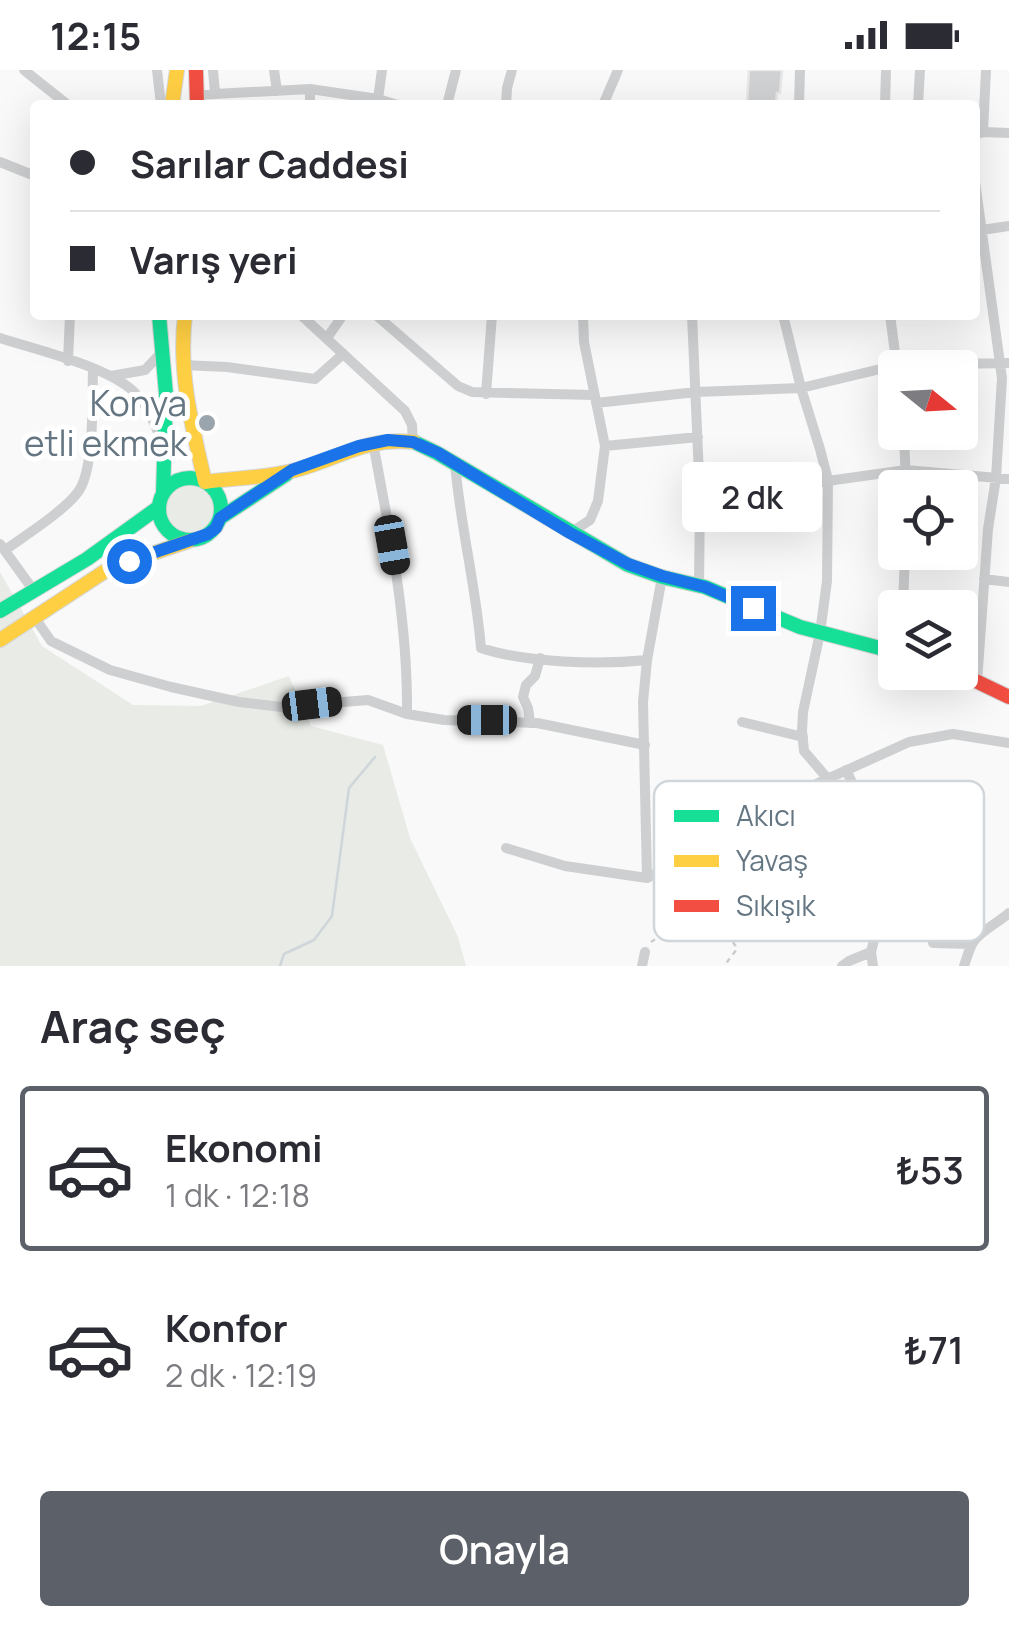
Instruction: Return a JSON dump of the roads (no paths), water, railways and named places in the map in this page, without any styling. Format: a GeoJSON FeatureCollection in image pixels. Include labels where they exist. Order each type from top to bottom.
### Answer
{"type":"FeatureCollection","features":[{"type":"Feature","properties":{"kind":"street"},"geometry":{"type":"LineString","coordinates":[[24,70],[62,100]]}},
{"type":"Feature","properties":{"kind":"street"},"geometry":{"type":"LineString","coordinates":[[157,70],[160,100]]}},
{"type":"Feature","properties":{"kind":"street"},"geometry":{"type":"LineString","coordinates":[[173,100],[177,70]]}},
{"type":"Feature","properties":{"kind":"street"},"geometry":{"type":"LineString","coordinates":[[196,70],[196,100],[215,93],[310,89],[381,100]]}},
{"type":"Feature","properties":{"kind":"street"},"geometry":{"type":"LineString","coordinates":[[213,70],[215,93]]}},
{"type":"Feature","properties":{"kind":"street"},"geometry":{"type":"LineString","coordinates":[[274,70],[277,92]]}},
{"type":"Feature","properties":{"kind":"street"},"geometry":{"type":"LineString","coordinates":[[378,99],[382,70]]}},
{"type":"Feature","properties":{"kind":"street"},"geometry":{"type":"LineString","coordinates":[[448,100],[456,70]]}},
{"type":"Feature","properties":{"kind":"street"},"geometry":{"type":"LineString","coordinates":[[506,100],[512,70]]}},
{"type":"Feature","properties":{"kind":"street"},"geometry":{"type":"LineString","coordinates":[[605,100],[618,70]]}},
{"type":"Feature","properties":{"kind":"street"},"geometry":{"type":"LineString","coordinates":[[800,70],[800,100]]}},
{"type":"Feature","properties":{"kind":"street"},"geometry":{"type":"LineString","coordinates":[[885,100],[886,70]]}},
{"type":"Feature","properties":{"kind":"street"},"geometry":{"type":"LineString","coordinates":[[918,100],[920,70]]}},
{"type":"Feature","properties":{"kind":"street"},"geometry":{"type":"LineString","coordinates":[[980,125],[986,70]]}},
{"type":"Feature","properties":{"kind":"street"},"geometry":{"type":"LineString","coordinates":[[310,89],[310,100]]}},
{"type":"Feature","properties":{"kind":"street"},"geometry":{"type":"LineString","coordinates":[[980,134],[1009,134]]}},
{"type":"Feature","properties":{"kind":"street"},"geometry":{"type":"LineString","coordinates":[[0,162],[30,174]]}},
{"type":"Feature","properties":{"kind":"street"},"geometry":{"type":"LineString","coordinates":[[978,667],[1005,362],[980,216]]}},
{"type":"Feature","properties":{"kind":"street"},"geometry":{"type":"LineString","coordinates":[[982,230],[1009,226]]}},
{"type":"Feature","properties":{"kind":"street"},"geometry":{"type":"LineString","coordinates":[[68,361],[70,320]]}},
{"type":"Feature","properties":{"kind":"street"},"geometry":{"type":"LineString","coordinates":[[161,320],[166,394],[160,517],[170,534],[189,540]]}},
{"type":"Feature","properties":{"kind":"street"},"geometry":{"type":"LineString","coordinates":[[0,640],[110,568],[199,539],[216,528],[221,508],[219,497],[205,482],[190,424],[182,365],[185,320]]}},
{"type":"Feature","properties":{"kind":"street"},"geometry":{"type":"LineString","coordinates":[[306,320],[405,411],[412,425],[413,442]]}},
{"type":"Feature","properties":{"kind":"street"},"geometry":{"type":"LineString","coordinates":[[326,338],[339,320]]}},
{"type":"Feature","properties":{"kind":"street"},"geometry":{"type":"LineString","coordinates":[[382,320],[458,386],[486,394],[595,399],[801,388],[878,370]]}},
{"type":"Feature","properties":{"kind":"street"},"geometry":{"type":"LineString","coordinates":[[486,394],[492,320]]}},
{"type":"Feature","properties":{"kind":"street"},"geometry":{"type":"LineString","coordinates":[[570,533],[590,520],[598,501],[605,446],[583,320]]}},
{"type":"Feature","properties":{"kind":"street"},"geometry":{"type":"LineString","coordinates":[[692,320],[700,499],[699,585]]}},
{"type":"Feature","properties":{"kind":"street"},"geometry":{"type":"LineString","coordinates":[[784,320],[828,480],[826,581],[820,633],[803,712],[804,751],[828,779]]}},
{"type":"Feature","properties":{"kind":"street"},"geometry":{"type":"LineString","coordinates":[[891,320],[895,350]]}},
{"type":"Feature","properties":{"kind":"street"},"geometry":{"type":"LineString","coordinates":[[0,338],[93,369],[132,391],[155,424],[164,450]]}},
{"type":"Feature","properties":{"kind":"street"},"geometry":{"type":"LineString","coordinates":[[110,376],[144,370],[164,350]]}},
{"type":"Feature","properties":{"kind":"street"},"geometry":{"type":"LineString","coordinates":[[182,365],[315,379],[342,355]]}},
{"type":"Feature","properties":{"kind":"street"},"geometry":{"type":"LineString","coordinates":[[978,363],[1005,362]]}},
{"type":"Feature","properties":{"kind":"street"},"geometry":{"type":"LineString","coordinates":[[34,591],[2,547],[70,500],[83,483],[88,468],[93,369]]}},
{"type":"Feature","properties":{"kind":"street"},"geometry":{"type":"LineString","coordinates":[[605,446],[698,437]]}},
{"type":"Feature","properties":{"kind":"street"},"geometry":{"type":"LineString","coordinates":[[0,611],[86,559],[161,500],[168,486],[186,478],[205,482],[292,470],[388,440],[413,442],[454,463],[628,564],[699,585],[789,623],[878,648]]}},
{"type":"Feature","properties":{"kind":"street"},"geometry":{"type":"LineString","coordinates":[[374,443],[398,579],[407,714]]}},
{"type":"Feature","properties":{"kind":"street"},"geometry":{"type":"LineString","coordinates":[[905,450],[906,470]]}},
{"type":"Feature","properties":{"kind":"street"},"geometry":{"type":"LineString","coordinates":[[454,463],[481,648],[540,658],[621,663],[647,660]]}},
{"type":"Feature","properties":{"kind":"street"},"geometry":{"type":"LineString","coordinates":[[220,518],[292,470]]}},
{"type":"Feature","properties":{"kind":"street"},"geometry":{"type":"LineString","coordinates":[[700,499],[878,474]]}},
{"type":"Feature","properties":{"kind":"street"},"geometry":{"type":"LineString","coordinates":[[978,476],[1009,479]]}},
{"type":"Feature","properties":{"kind":"street"},"geometry":{"type":"LineString","coordinates":[[647,878],[644,702],[662,576]]}},
{"type":"Feature","properties":{"kind":"street"},"geometry":{"type":"LineString","coordinates":[[984,579],[1009,582]]}},
{"type":"Feature","properties":{"kind":"street"},"geometry":{"type":"LineString","coordinates":[[35,618],[51,641],[110,670],[171,688],[282,707],[368,700],[407,714],[444,720],[530,722],[645,744]]}},
{"type":"Feature","properties":{"kind":"street"},"geometry":{"type":"LineString","coordinates":[[530,722],[523,697],[540,658]]}},
{"type":"Feature","properties":{"kind":"street"},"geometry":{"type":"LineString","coordinates":[[978,682],[1009,697]]}},
{"type":"Feature","properties":{"kind":"street"},"geometry":{"type":"LineString","coordinates":[[742,722],[803,738]]}},
{"type":"Feature","properties":{"kind":"street"},"geometry":{"type":"LineString","coordinates":[[824,781],[909,742],[953,734],[1009,743]]}},
{"type":"Feature","properties":{"kind":"street"},"geometry":{"type":"LineString","coordinates":[[846,770],[851,781]]}},
{"type":"Feature","properties":{"kind":"street"},"geometry":{"type":"LineString","coordinates":[[506,848],[565,866],[647,878],[654,875]]}},
{"type":"Feature","properties":{"kind":"street"},"geometry":{"type":"LineString","coordinates":[[984,932],[1009,913]]}},
{"type":"Feature","properties":{"kind":"street"},"geometry":{"type":"LineString","coordinates":[[873,941],[870,952],[873,966]]}},
{"type":"Feature","properties":{"kind":"street"},"geometry":{"type":"LineString","coordinates":[[933,941],[971,944]]}},
{"type":"Feature","properties":{"kind":"street"},"geometry":{"type":"LineString","coordinates":[[964,966],[974,941]]}},
{"type":"Feature","properties":{"kind":"street"},"geometry":{"type":"LineString","coordinates":[[642,966],[646,952]]}},
{"type":"Feature","properties":{"kind":"street"},"geometry":{"type":"LineString","coordinates":[[842,966],[870,952]]}},
{"type":"Feature","properties":{"kind":"waterway"},"geometry":{"type":"LineString","coordinates":[[280,966],[284,954],[314,940],[332,916],[349,788],[375,757]]}},
{"type":"Feature","properties":{"kind":"place","name":"Konya etli ekmek"},"geometry":{"type":"Point","coordinates":[207,423]}}]}
